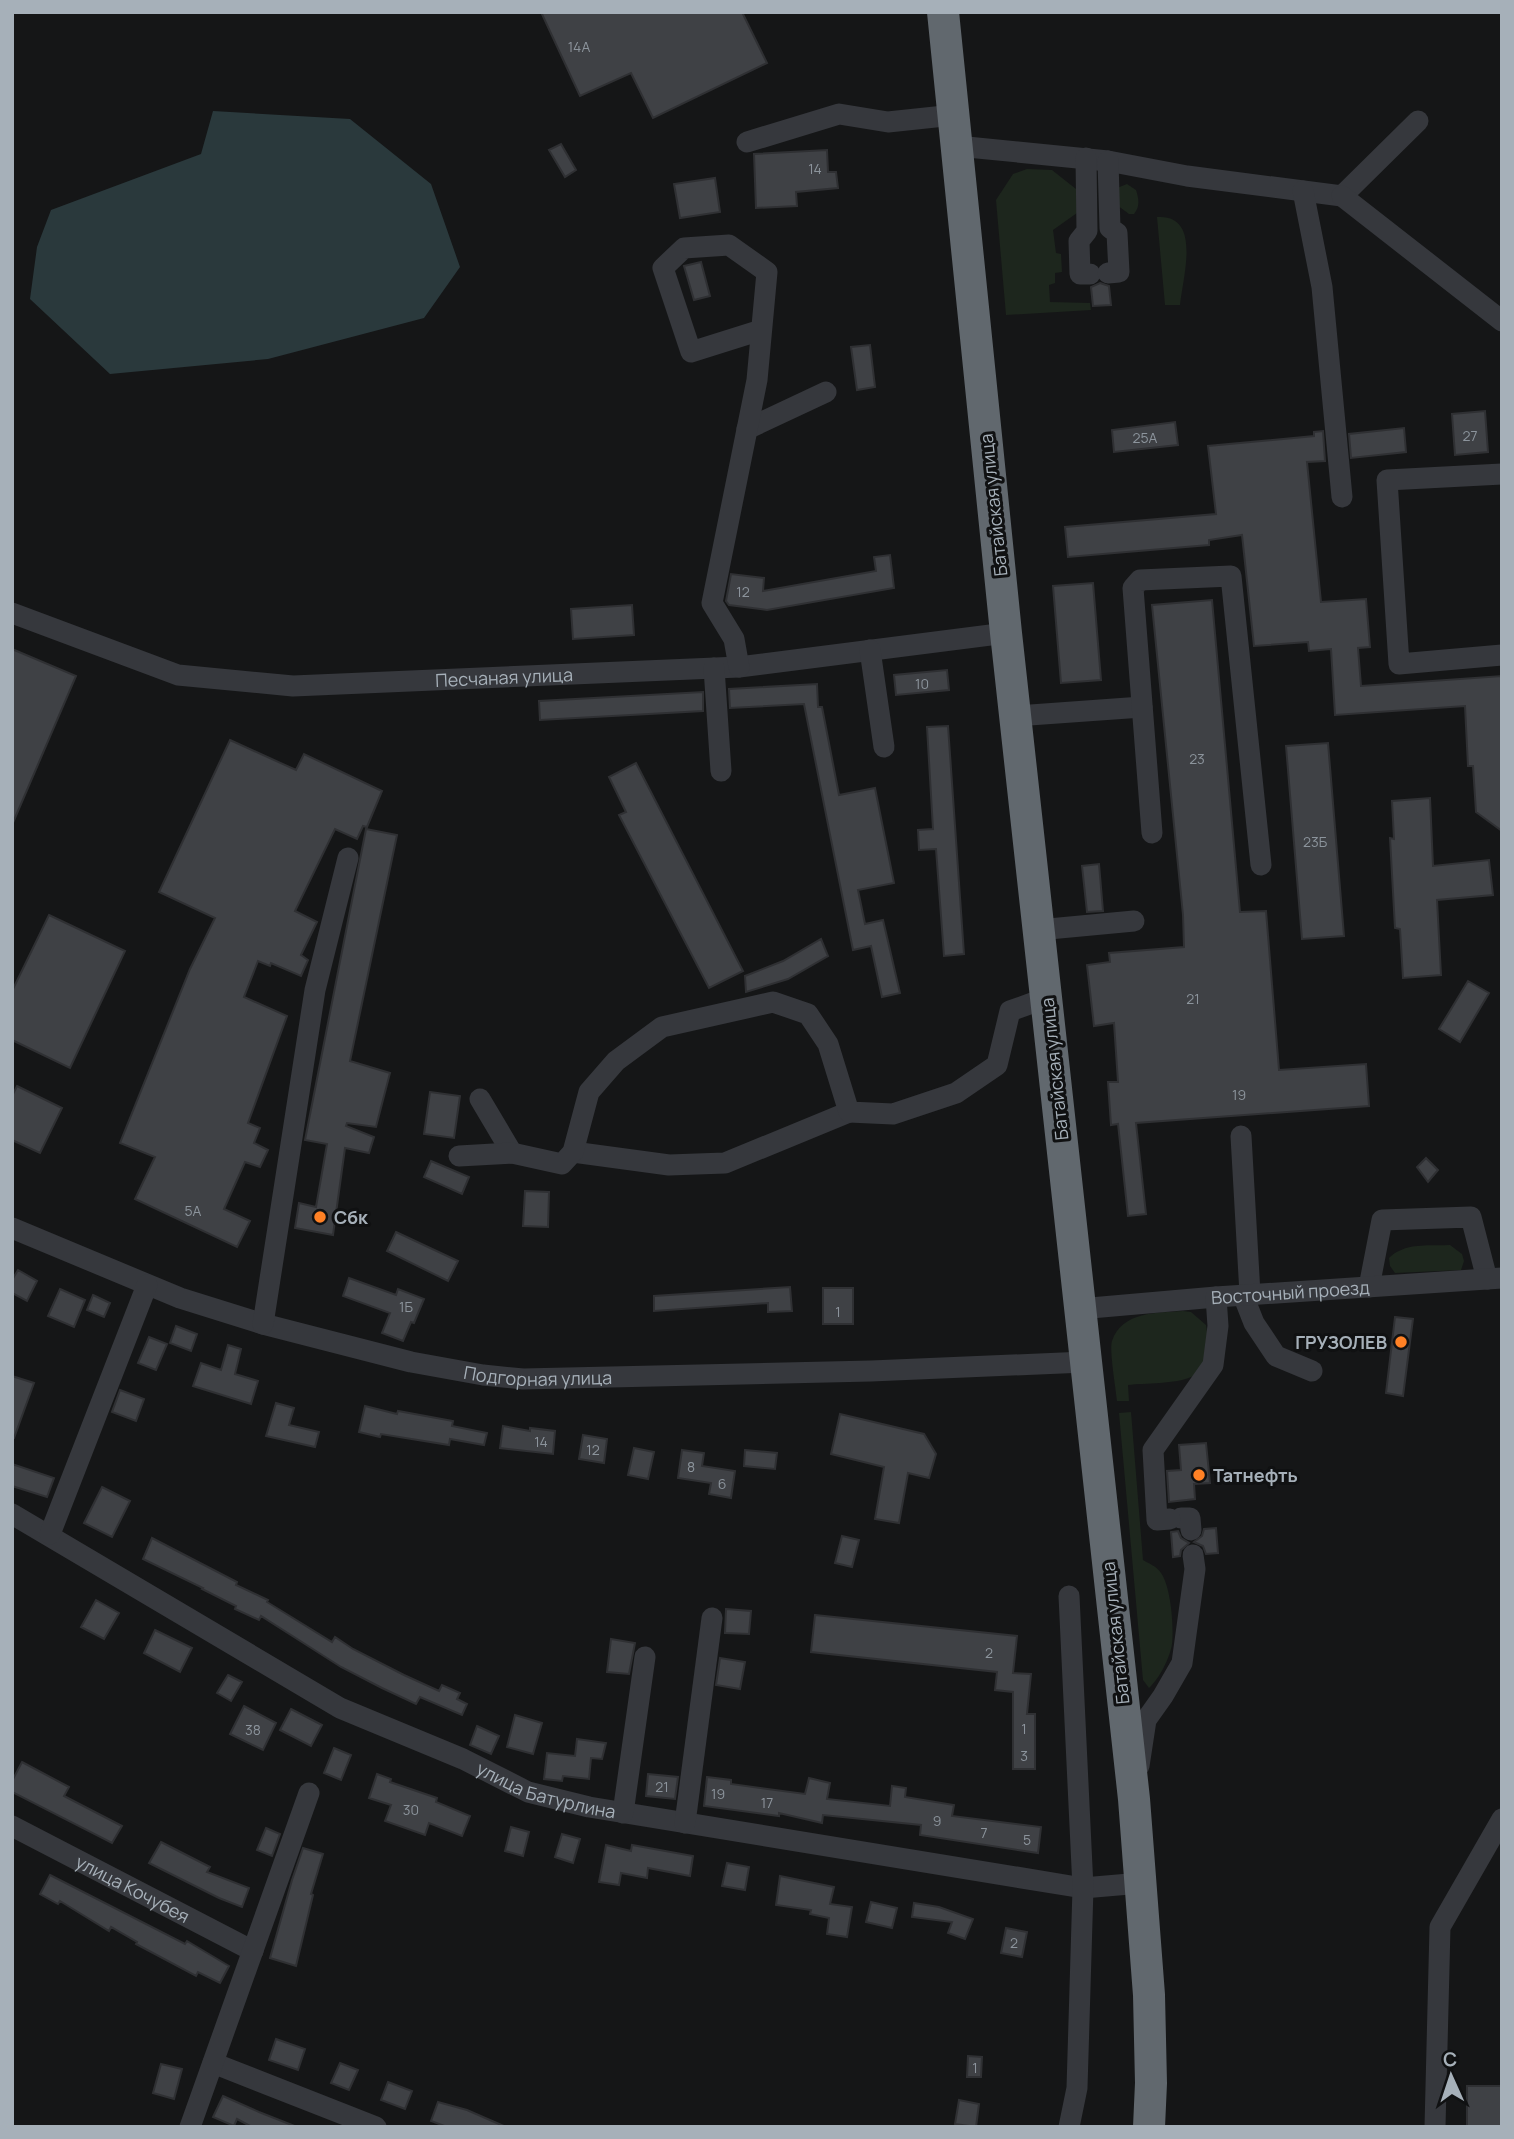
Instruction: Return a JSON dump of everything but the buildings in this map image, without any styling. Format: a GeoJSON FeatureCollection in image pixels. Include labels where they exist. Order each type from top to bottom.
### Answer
{"type":"FeatureCollection","features":[{"type":"Feature","properties":{"kind":"highway","name":"Батайская улица"},"geometry":{"type":"LineString","coordinates":[[943,12],[1006,633],[1134,1799],[1149,1995],[1149,2127]]}},
{"type":"Feature","properties":{"kind":"street"},"geometry":{"type":"LineString","coordinates":[[747,142],[839,114],[888,122],[954,115]]}},
{"type":"Feature","properties":{"kind":"street"},"geometry":{"type":"LineString","coordinates":[[1342,196],[1418,121]]}},
{"type":"Feature","properties":{"kind":"street"},"geometry":{"type":"LineString","coordinates":[[957,146],[1086,158],[1187,176],[1342,196],[1502,321]]}},
{"type":"Feature","properties":{"kind":"street"},"geometry":{"type":"LineString","coordinates":[[1086,158],[1087,231],[1079,241],[1080,274],[1119,272],[1117,233],[1110,228],[1108,161]]}},
{"type":"Feature","properties":{"kind":"street"},"geometry":{"type":"LineString","coordinates":[[1303,191],[1322,286],[1342,496]]}},
{"type":"Feature","properties":{"kind":"street"},"geometry":{"type":"LineString","coordinates":[[739,667],[734,639],[712,603],[757,380],[767,272],[729,245],[684,248],[663,268],[691,352],[761,330]]}},
{"type":"Feature","properties":{"kind":"street"},"geometry":{"type":"LineString","coordinates":[[747,429],[826,392]]}},
{"type":"Feature","properties":{"kind":"street"},"geometry":{"type":"LineString","coordinates":[[1502,474],[1387,480],[1399,664],[1502,655]]}},
{"type":"Feature","properties":{"kind":"street"},"geometry":{"type":"LineString","coordinates":[[1152,833],[1133,588],[1140,580],[1231,576],[1261,865]]}},
{"type":"Feature","properties":{"kind":"street","name":"Песчаная улица"},"geometry":{"type":"LineString","coordinates":[[12,613],[178,675],[293,686],[739,667],[1006,633]]}},
{"type":"Feature","properties":{"kind":"street"},"geometry":{"type":"LineString","coordinates":[[870,650],[884,747]]}},
{"type":"Feature","properties":{"kind":"street"},"geometry":{"type":"LineString","coordinates":[[714,668],[721,771]]}},
{"type":"Feature","properties":{"kind":"street"},"geometry":{"type":"LineString","coordinates":[[1015,716],[1142,707]]}},
{"type":"Feature","properties":{"kind":"street"},"geometry":{"type":"LineString","coordinates":[[263,1324],[316,990],[348,858]]}},
{"type":"Feature","properties":{"kind":"street"},"geometry":{"type":"LineString","coordinates":[[1038,930],[1134,921]]}},
{"type":"Feature","properties":{"kind":"street"},"geometry":{"type":"LineString","coordinates":[[573,1152],[669,1165],[725,1163],[849,1112],[893,1114],[956,1093],[997,1065],[1010,1011],[1046,998]]}},
{"type":"Feature","properties":{"kind":"street"},"geometry":{"type":"LineString","coordinates":[[458,1156],[512,1153],[562,1164],[573,1152],[589,1092],[616,1061],[662,1027],[773,1002],[808,1014],[828,1044],[849,1112]]}},
{"type":"Feature","properties":{"kind":"street"},"geometry":{"type":"LineString","coordinates":[[480,1099],[512,1153]]}},
{"type":"Feature","properties":{"kind":"street"},"geometry":{"type":"LineString","coordinates":[[1241,1136],[1247,1295],[1254,1323],[1276,1356],[1312,1371]]}},
{"type":"Feature","properties":{"kind":"street"},"geometry":{"type":"LineString","coordinates":[[1369,1287],[1382,1220],[1471,1217],[1494,1279]]}},
{"type":"Feature","properties":{"kind":"street","name":"Подгорная улица"},"geometry":{"type":"LineString","coordinates":[[12,1227],[180,1298],[263,1324],[411,1362],[483,1375],[523,1379],[871,1371],[1085,1362]]}},
{"type":"Feature","properties":{"kind":"street","name":"Восточный проезд"},"geometry":{"type":"LineString","coordinates":[[1079,1308],[1494,1279]]}},
{"type":"Feature","properties":{"kind":"street"},"geometry":{"type":"LineString","coordinates":[[50,1534],[147,1285]]}},
{"type":"Feature","properties":{"kind":"street"},"geometry":{"type":"LineString","coordinates":[[1181,1523],[1157,1520],[1153,1450],[1213,1365],[1218,1326],[1216,1297]]}},
{"type":"Feature","properties":{"kind":"street","name":"улица Батурлина"},"geometry":{"type":"LineString","coordinates":[[12,1514],[50,1534],[340,1708],[463,1759],[528,1792],[685,1823],[1083,1888],[1141,1883]]}},
{"type":"Feature","properties":{"kind":"street"},"geometry":{"type":"LineString","coordinates":[[1134,1799],[1146,1720],[1182,1663],[1195,1569],[1194,1555]]}},
{"type":"Feature","properties":{"kind":"street"},"geometry":{"type":"LineString","coordinates":[[1069,1596],[1083,1888],[1077,2088],[1069,2127]]}},
{"type":"Feature","properties":{"kind":"street"},"geometry":{"type":"LineString","coordinates":[[685,1823],[712,1618]]}},
{"type":"Feature","properties":{"kind":"street"},"geometry":{"type":"LineString","coordinates":[[623,1812],[645,1657]]}},
{"type":"Feature","properties":{"kind":"street"},"geometry":{"type":"LineString","coordinates":[[190,2127],[309,1793]]}},
{"type":"Feature","properties":{"kind":"street"},"geometry":{"type":"LineString","coordinates":[[1435,2127],[1440,1927],[1502,1819]]}},
{"type":"Feature","properties":{"kind":"street","name":"улица Кочубея"},"geometry":{"type":"LineString","coordinates":[[12,1826],[253,1951]]}},
{"type":"Feature","properties":{"kind":"street"},"geometry":{"type":"LineString","coordinates":[[213,2063],[376,2127]]}},
{"type":"Feature","properties":{"kind":"shaded area"},"geometry":{"type":"Polygon","coordinates":[[[213,111],[350,119],[431,184],[460,267],[424,318],[268,359],[110,374],[30,299],[37,247],[51,210],[201,154],[213,111]]]}},
{"type":"Feature","properties":{"kind":"shaded area"},"geometry":{"type":"Polygon","coordinates":[[[1027,169],[1052,170],[1076,189],[1077,213],[1053,230],[1056,253],[1061,254],[1062,272],[1055,273],[1055,283],[1049,285],[1050,302],[1090,303],[1091,310],[1006,315],[996,200],[1013,174],[1027,169]]]}},
{"type":"Feature","properties":{"kind":"shaded area"},"geometry":{"type":"Polygon","coordinates":[[[1127,184],[1136,190],[1138,197],[1134,214],[1129,214],[1117,205],[1117,188],[1127,184]]]}},
{"type":"Feature","properties":{"kind":"shaded area"},"geometry":{"type":"Polygon","coordinates":[[[1157,217],[1171,219],[1180,225],[1185,236],[1186,264],[1180,305],[1165,305],[1157,217]]]}},
{"type":"Feature","properties":{"kind":"shaded area"},"geometry":{"type":"Polygon","coordinates":[[[1450,1245],[1462,1254],[1464,1261],[1461,1270],[1395,1273],[1390,1266],[1389,1258],[1402,1249],[1450,1245]]]}},
{"type":"Feature","properties":{"kind":"shaded area"},"geometry":{"type":"Polygon","coordinates":[[[1191,1312],[1206,1325],[1207,1346],[1201,1368],[1185,1379],[1128,1385],[1129,1401],[1117,1401],[1111,1346],[1117,1331],[1132,1319],[1152,1313],[1191,1312]]]}},
{"type":"Feature","properties":{"kind":"shaded area"},"geometry":{"type":"Polygon","coordinates":[[[1131,1412],[1143,1560],[1157,1569],[1164,1579],[1172,1618],[1169,1656],[1149,1688],[1143,1680],[1119,1413],[1131,1412]]]}},
{"type":"Feature","properties":{"kind":"place","name":"Сбк"},"geometry":{"type":"Point","coordinates":[320,1217]}},
{"type":"Feature","properties":{"kind":"place","name":"ГРУЗОЛЕВ"},"geometry":{"type":"Point","coordinates":[1401,1342]}},
{"type":"Feature","properties":{"kind":"place","name":"Татнефть"},"geometry":{"type":"Point","coordinates":[1199,1475]}}]}
